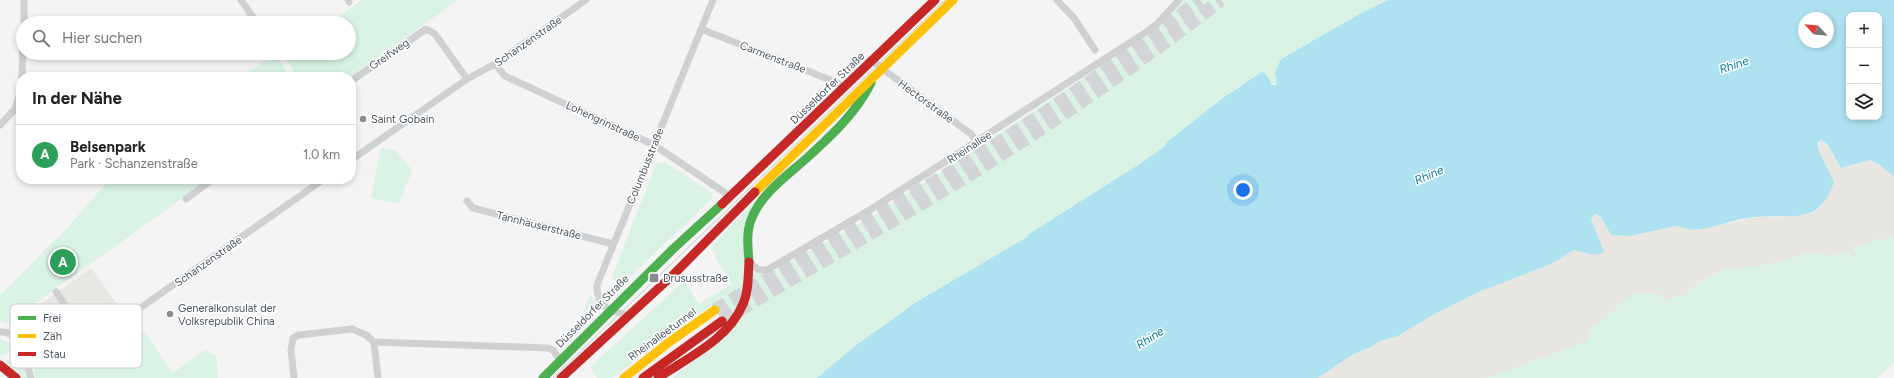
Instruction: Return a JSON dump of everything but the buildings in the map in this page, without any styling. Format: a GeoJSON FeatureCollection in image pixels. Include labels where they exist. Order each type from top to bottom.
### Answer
{"type":"FeatureCollection","features":[{"type":"Feature","properties":{"kind":"main road","name":"Düsseldorfer Straße"},"geometry":{"type":"LineString","coordinates":[[577,364],[568,364],[560,360],[609,310],[844,89],[935,0]]}},
{"type":"Feature","properties":{"kind":"main road"},"geometry":{"type":"LineString","coordinates":[[561,378],[674,274],[732,214],[952,0]]}},
{"type":"Feature","properties":{"kind":"main road"},"geometry":{"type":"LineString","coordinates":[[658,378],[722,334],[742,311],[750,285],[748,243],[750,225],[760,201],[849,115],[867,92],[873,77]]}},
{"type":"Feature","properties":{"kind":"main road","name":"Rheinalleetunnel"},"geometry":{"type":"LineString","coordinates":[[624,378],[668,343],[715,310]]}},
{"type":"Feature","properties":{"kind":"main road"},"geometry":{"type":"LineString","coordinates":[[644,378],[722,321]]}},
{"type":"Feature","properties":{"kind":"main road"},"geometry":{"type":"LineString","coordinates":[[543,378],[560,360]]}},
{"type":"Feature","properties":{"kind":"main road"},"geometry":{"type":"LineString","coordinates":[[0,365],[16,378]]}},
{"type":"Feature","properties":{"kind":"main road"},"geometry":{"type":"LineString","coordinates":[[0,374],[5,378]]}},
{"type":"Feature","properties":{"kind":"street"},"geometry":{"type":"LineString","coordinates":[[24,0],[24,16]]}},
{"type":"Feature","properties":{"kind":"street"},"geometry":{"type":"LineString","coordinates":[[241,0],[252,16]]}},
{"type":"Feature","properties":{"kind":"street","name":"Schanzenstraße"},"geometry":{"type":"LineString","coordinates":[[356,156],[467,78],[495,64],[586,0]]}},
{"type":"Feature","properties":{"kind":"street","name":"Columbusstraße"},"geometry":{"type":"LineString","coordinates":[[609,310],[599,297],[597,284],[713,0]]}},
{"type":"Feature","properties":{"kind":"street"},"geometry":{"type":"LineString","coordinates":[[1057,0],[1074,18],[1095,50]]}},
{"type":"Feature","properties":{"kind":"street","name":"Rheinallee"},"geometry":{"type":"LineString","coordinates":[[749,262],[759,270],[767,270],[772,268],[873,208],[1142,35],[1157,24],[1179,0]]}},
{"type":"Feature","properties":{"kind":"street","name":"Greifweg"},"geometry":{"type":"LineString","coordinates":[[356,78],[424,30],[428,29],[435,34],[467,78]]}},
{"type":"Feature","properties":{"kind":"street","name":"Carmenstraße"},"geometry":{"type":"LineString","coordinates":[[701,29],[838,83],[844,89]]}},
{"type":"Feature","properties":{"kind":"street"},"geometry":{"type":"LineString","coordinates":[[22,60],[22,72]]}},
{"type":"Feature","properties":{"kind":"street","name":"Hectorstraße"},"geometry":{"type":"LineString","coordinates":[[872,61],[971,134],[977,142]]}},
{"type":"Feature","properties":{"kind":"street","name":"Lohengrinstraße"},"geometry":{"type":"LineString","coordinates":[[495,64],[505,76],[654,145],[724,192],[729,198]]}},
{"type":"Feature","properties":{"kind":"street"},"geometry":{"type":"LineString","coordinates":[[0,125],[16,106]]}},
{"type":"Feature","properties":{"kind":"street"},"geometry":{"type":"LineString","coordinates":[[186,199],[206,184]]}},
{"type":"Feature","properties":{"kind":"street","name":"Schanzenstraße"},"geometry":{"type":"LineString","coordinates":[[142,308],[317,184]]}},
{"type":"Feature","properties":{"kind":"street","name":"Tannhäuserstraße"},"geometry":{"type":"LineString","coordinates":[[467,200],[473,208],[613,244]]}},
{"type":"Feature","properties":{"kind":"street"},"geometry":{"type":"LineString","coordinates":[[56,292],[64,304]]}},
{"type":"Feature","properties":{"kind":"street"},"geometry":{"type":"LineString","coordinates":[[609,310],[616,313],[631,315]]}},
{"type":"Feature","properties":{"kind":"street"},"geometry":{"type":"LineString","coordinates":[[294,378],[291,343],[293,338],[299,335],[352,329],[366,335],[374,342],[548,348],[553,350],[560,360]]}},
{"type":"Feature","properties":{"kind":"street"},"geometry":{"type":"LineString","coordinates":[[0,332],[6,332],[10,334]]}},
{"type":"Feature","properties":{"kind":"street"},"geometry":{"type":"LineString","coordinates":[[374,342],[378,378]]}},
{"type":"Feature","properties":{"kind":"street"},"geometry":{"type":"LineString","coordinates":[[28,368],[31,378]]}},
{"type":"Feature","properties":{"kind":"shaded area"},"geometry":{"type":"Polygon","coordinates":[[[91,268],[117,304],[41,304],[91,268]]]}},
{"type":"Feature","properties":{"kind":"green space"},"geometry":{"type":"Polygon","coordinates":[[[362,0],[458,0],[356,73],[294,72],[286,60],[356,60],[356,16],[340,16],[362,0]]]}},
{"type":"Feature","properties":{"kind":"green space"},"geometry":{"type":"Polygon","coordinates":[[[1184,0],[1388,0],[1361,13],[1281,59],[1275,72],[1277,84],[1241,85],[1168,141],[1164,147],[1138,165],[1029,234],[1027,237],[918,301],[855,346],[817,378],[673,378],[725,335],[754,272],[758,274],[768,274],[873,216],[1154,32],[1184,0]]]}},
{"type":"Feature","properties":{"kind":"green space"},"geometry":{"type":"Polygon","coordinates":[[[266,60],[279,60],[288,72],[248,72],[266,60]]]}},
{"type":"Feature","properties":{"kind":"green space"},"geometry":{"type":"Polygon","coordinates":[[[383,148],[396,151],[412,170],[399,204],[371,198],[380,150],[383,148]]]}},
{"type":"Feature","properties":{"kind":"green space"},"geometry":{"type":"Polygon","coordinates":[[[665,162],[712,193],[713,198],[623,283],[620,283],[613,279],[613,275],[656,164],[665,162]]]}},
{"type":"Feature","properties":{"kind":"green space"},"geometry":{"type":"Polygon","coordinates":[[[106,184],[202,184],[35,304],[10,304],[10,322],[8,323],[0,321],[0,295],[67,228],[106,184]]]}},
{"type":"Feature","properties":{"kind":"green space"},"geometry":{"type":"Polygon","coordinates":[[[760,196],[752,211],[747,288],[728,324],[714,304],[680,327],[612,378],[597,378],[590,367],[684,281],[699,304],[732,284],[716,259],[715,252],[711,247],[760,196]]]}},
{"type":"Feature","properties":{"kind":"green space"},"geometry":{"type":"Polygon","coordinates":[[[1894,235],[1894,363],[1877,378],[1487,378],[1576,345],[1580,345],[1587,340],[1591,329],[1633,293],[1685,295],[1696,284],[1727,268],[1761,266],[1811,252],[1833,256],[1844,251],[1849,252],[1852,258],[1854,247],[1879,239],[1882,240],[1894,235]]]}},
{"type":"Feature","properties":{"kind":"green space"},"geometry":{"type":"Polygon","coordinates":[[[591,295],[598,307],[578,327],[589,296],[591,295]]]}},
{"type":"Feature","properties":{"kind":"green space"},"geometry":{"type":"Polygon","coordinates":[[[142,329],[173,373],[205,350],[216,356],[218,378],[36,378],[33,368],[142,368],[142,329]]]}},
{"type":"Feature","properties":{"kind":"green space"},"geometry":{"type":"Polygon","coordinates":[[[0,339],[8,342],[10,345],[10,352],[2,356],[0,354],[0,339]]]}},
{"type":"Feature","properties":{"kind":"green space"},"geometry":{"type":"Polygon","coordinates":[[[10,359],[10,368],[27,368],[29,378],[21,378],[2,362],[10,359]]]}},
{"type":"Feature","properties":{"kind":"sand"},"geometry":{"type":"Polygon","coordinates":[[[1820,140],[1824,141],[1841,168],[1870,160],[1880,165],[1894,177],[1894,235],[1882,240],[1879,239],[1854,247],[1853,249],[1855,256],[1852,258],[1849,252],[1844,251],[1833,256],[1811,252],[1761,266],[1727,268],[1696,284],[1685,295],[1665,300],[1658,294],[1634,293],[1591,329],[1587,340],[1580,345],[1576,345],[1487,378],[1318,378],[1352,355],[1371,347],[1380,341],[1398,336],[1431,316],[1481,291],[1551,264],[1574,250],[1595,255],[1596,231],[1591,219],[1595,214],[1600,216],[1611,235],[1630,236],[1676,226],[1693,230],[1757,217],[1781,217],[1812,213],[1821,206],[1831,190],[1818,149],[1820,140]]]}},
{"type":"Feature","properties":{"kind":"water","name":"Rhine"},"geometry":{"type":"Polygon","coordinates":[[[1388,0],[1894,0],[1894,177],[1880,165],[1870,160],[1841,168],[1827,144],[1822,140],[1818,142],[1818,149],[1834,182],[1828,196],[1820,206],[1812,212],[1803,215],[1749,218],[1736,220],[1709,228],[1693,230],[1676,226],[1630,236],[1611,235],[1600,216],[1595,214],[1591,219],[1604,252],[1601,254],[1593,255],[1574,250],[1551,264],[1481,291],[1431,316],[1398,336],[1380,341],[1371,347],[1352,355],[1318,378],[817,378],[855,346],[918,301],[1027,237],[1029,234],[1138,165],[1164,147],[1168,141],[1223,98],[1262,72],[1266,74],[1272,85],[1277,85],[1275,72],[1281,59],[1361,13],[1388,0]]]}},
{"type":"Feature","properties":{"kind":"tunnel"},"geometry":{"type":"LineString","coordinates":[[715,310],[1015,133],[1095,78],[1200,0]]}},
{"type":"Feature","properties":{"kind":"tunnel"},"geometry":{"type":"LineString","coordinates":[[722,321],[905,214],[1006,152],[1079,104],[1151,53],[1221,0]]}},
{"type":"Feature","properties":{"kind":"tram line"},"geometry":{"type":"LineString","coordinates":[[553,378],[945,0]]}},
{"type":"Feature","properties":{"kind":"traffic: fast"},"geometry":{"type":"LineString","coordinates":[[749,262],[748,230],[751,220],[761,201],[776,185],[835,132],[851,114],[871,83]]}},
{"type":"Feature","properties":{"kind":"traffic: fast"},"geometry":{"type":"LineString","coordinates":[[543,378],[673,249],[722,204]]}},
{"type":"Feature","properties":{"kind":"traffic: slow"},"geometry":{"type":"LineString","coordinates":[[755,192],[953,0]]}},
{"type":"Feature","properties":{"kind":"traffic: slow"},"geometry":{"type":"LineString","coordinates":[[624,378],[668,343],[715,310]]}},
{"type":"Feature","properties":{"kind":"traffic: jam"},"geometry":{"type":"LineString","coordinates":[[722,204],[935,0]]}},
{"type":"Feature","properties":{"kind":"traffic: jam"},"geometry":{"type":"LineString","coordinates":[[561,378],[674,274],[755,192]]}},
{"type":"Feature","properties":{"kind":"traffic: jam"},"geometry":{"type":"LineString","coordinates":[[658,378],[706,347],[728,328],[737,316],[745,299],[748,283],[749,262]]}},
{"type":"Feature","properties":{"kind":"traffic: jam"},"geometry":{"type":"LineString","coordinates":[[643,378],[722,321]]}},
{"type":"Feature","properties":{"kind":"traffic: jam"},"geometry":{"type":"LineString","coordinates":[[0,365],[16,378]]}},
{"type":"Feature","properties":{"kind":"place","name":"Saint Gobain"},"geometry":{"type":"Point","coordinates":[363,119]}},
{"type":"Feature","properties":{"kind":"place","name":"Belsenpark"},"geometry":{"type":"Point","coordinates":[63,262]}},
{"type":"Feature","properties":{"kind":"place","name":"Drususstraße"},"geometry":{"type":"Point","coordinates":[654,278]}},
{"type":"Feature","properties":{"kind":"place","name":"Generalkonsulat der Volksrepublik China"},"geometry":{"type":"Point","coordinates":[170,314]}}]}
